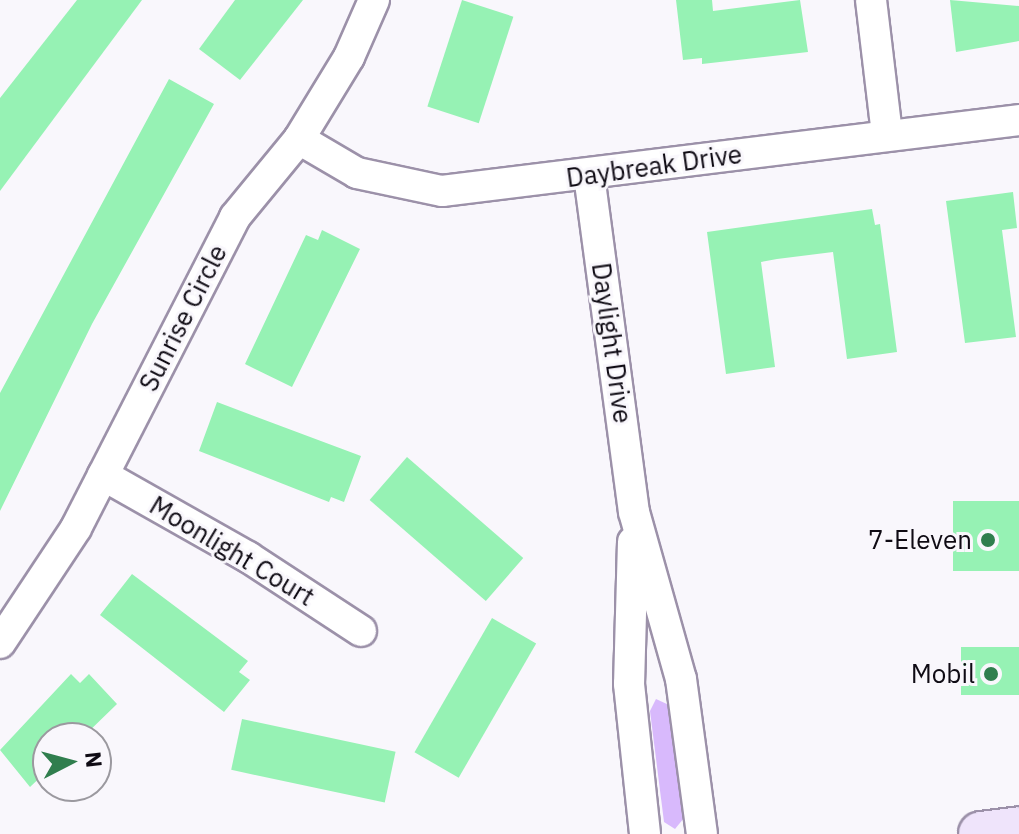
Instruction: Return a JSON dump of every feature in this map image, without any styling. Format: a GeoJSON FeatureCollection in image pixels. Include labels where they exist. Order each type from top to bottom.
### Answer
{"type":"FeatureCollection","features":[{"type":"Feature","properties":{"kind":"street","name":"Sunrise Circle"},"geometry":{"type":"LineString","coordinates":[[0,643],[76,528],[235,217],[299,139],[349,57],[374,0]]}},
{"type":"Feature","properties":{"kind":"street"},"geometry":{"type":"LineString","coordinates":[[871,0],[887,134]]}},
{"type":"Feature","properties":{"kind":"street","name":"Daybreak Drive"},"geometry":{"type":"LineString","coordinates":[[299,139],[357,173],[409,189],[476,189],[887,134],[1019,120]]}},
{"type":"Feature","properties":{"kind":"street","name":"Daylight Drive"},"geometry":{"type":"LineString","coordinates":[[589,175],[634,512],[681,679],[702,834]]}},
{"type":"Feature","properties":{"kind":"street","name":"Moonlight Court"},"geometry":{"type":"LineString","coordinates":[[103,475],[248,557],[361,631]]}},
{"type":"Feature","properties":{"kind":"street","name":"Daylight Drive"},"geometry":{"type":"LineString","coordinates":[[634,512],[629,684],[645,834]]}},
{"type":"Feature","properties":{"kind":"street"},"geometry":{"type":"LineString","coordinates":[[981,834],[1019,829]]}},
{"type":"Feature","properties":{"kind":"shaded area"},"geometry":{"type":"Polygon","coordinates":[[[656,699],[669,705],[684,818],[675,829],[664,822],[650,711],[656,699]]]}},
{"type":"Feature","properties":{"kind":"building"},"geometry":{"type":"Polygon","coordinates":[[[77,0],[142,0],[0,191],[0,98],[77,0]]]}},
{"type":"Feature","properties":{"kind":"building"},"geometry":{"type":"Polygon","coordinates":[[[235,0],[303,0],[240,80],[199,49],[235,0]]]}},
{"type":"Feature","properties":{"kind":"building"},"geometry":{"type":"Polygon","coordinates":[[[462,0],[513,17],[479,123],[427,107],[462,0]]]}},
{"type":"Feature","properties":{"kind":"building"},"geometry":{"type":"Polygon","coordinates":[[[676,0],[712,0],[713,11],[800,0],[808,52],[702,64],[702,58],[683,60],[676,0]]]}},
{"type":"Feature","properties":{"kind":"building"},"geometry":{"type":"Polygon","coordinates":[[[950,0],[1019,6],[1019,41],[956,52],[950,0]]]}},
{"type":"Feature","properties":{"kind":"building"},"geometry":{"type":"Polygon","coordinates":[[[169,79],[214,104],[92,324],[0,511],[0,393],[169,79]]]}},
{"type":"Feature","properties":{"kind":"building"},"geometry":{"type":"Polygon","coordinates":[[[1013,192],[1017,228],[1002,230],[1016,337],[965,343],[946,201],[1013,192]]]}},
{"type":"Feature","properties":{"kind":"building"},"geometry":{"type":"Polygon","coordinates":[[[872,209],[875,225],[880,224],[897,352],[847,359],[833,252],[777,259],[761,262],[775,367],[726,374],[707,232],[872,209]]]}},
{"type":"Feature","properties":{"kind":"building"},"geometry":{"type":"Polygon","coordinates":[[[322,230],[360,249],[292,387],[245,364],[306,235],[318,240],[322,230]]]}},
{"type":"Feature","properties":{"kind":"building"},"geometry":{"type":"Polygon","coordinates":[[[217,402],[361,456],[344,502],[331,497],[329,502],[199,451],[217,402]]]}},
{"type":"Feature","properties":{"kind":"building"},"geometry":{"type":"Polygon","coordinates":[[[407,457],[523,558],[486,601],[370,500],[407,457]]]}},
{"type":"Feature","properties":{"kind":"building","name":"7-Eleven"},"geometry":{"type":"Polygon","coordinates":[[[953,501],[1019,501],[1019,571],[953,571],[953,501]]]}},
{"type":"Feature","properties":{"kind":"building"},"geometry":{"type":"Polygon","coordinates":[[[132,574],[248,661],[239,672],[250,680],[224,712],[100,615],[132,574]]]}},
{"type":"Feature","properties":{"kind":"building"},"geometry":{"type":"Polygon","coordinates":[[[492,618],[536,643],[459,778],[414,752],[492,618]]]}},
{"type":"Feature","properties":{"kind":"building","name":"Mobil"},"geometry":{"type":"Polygon","coordinates":[[[961,647],[1019,647],[1019,695],[961,695],[961,647]]]}},
{"type":"Feature","properties":{"kind":"building"},"geometry":{"type":"Polygon","coordinates":[[[71,674],[80,683],[89,674],[117,704],[98,722],[32,722],[30,787],[0,750],[71,674]]]}},
{"type":"Feature","properties":{"kind":"building"},"geometry":{"type":"Polygon","coordinates":[[[242,719],[396,752],[385,803],[231,770],[242,719]]]}},
{"type":"Feature","properties":{"kind":"place","name":"7-Eleven"},"geometry":{"type":"Point","coordinates":[988,540]}},
{"type":"Feature","properties":{"kind":"place","name":"Mobil"},"geometry":{"type":"Point","coordinates":[991,674]}}]}
